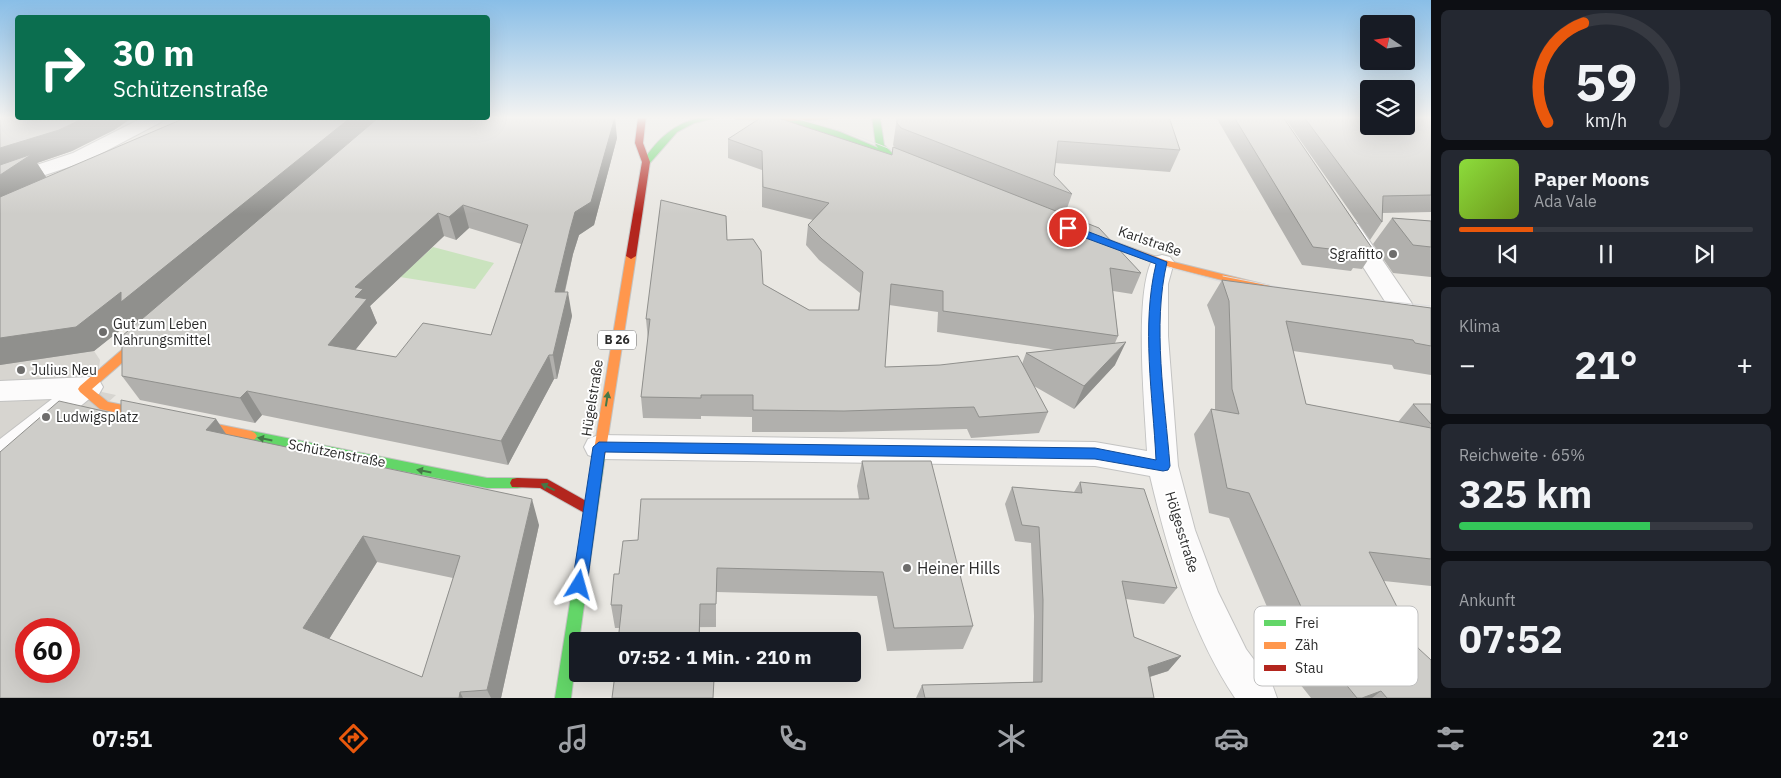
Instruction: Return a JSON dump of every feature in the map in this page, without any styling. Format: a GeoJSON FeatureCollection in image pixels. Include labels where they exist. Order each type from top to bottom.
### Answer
{"type":"FeatureCollection","features":[{"type":"Feature","properties":{"kind":"main road","name":"Hügelstraße"},"geometry":{"type":"LineString","coordinates":[[641,150],[646,162]]}},
{"type":"Feature","properties":{"kind":"main road","name":"Hügelstraße"},"geometry":{"type":"LineString","coordinates":[[562,698],[599,447],[646,162],[656,150]]}},
{"type":"Feature","properties":{"kind":"main road"},"geometry":{"type":"LineString","coordinates":[[877,150],[927,170]]}},
{"type":"Feature","properties":{"kind":"main road"},"geometry":{"type":"LineString","coordinates":[[884,150],[888,154]]}},
{"type":"Feature","properties":{"kind":"main road","name":"Karlstraße"},"geometry":{"type":"LineString","coordinates":[[1072,229],[1162,262],[1210,276],[1277,290]]}},
{"type":"Feature","properties":{"kind":"main road"},"geometry":{"type":"LineString","coordinates":[[93,386],[158,326]]}},
{"type":"Feature","properties":{"kind":"main road","name":"Schützenstraße"},"geometry":{"type":"LineString","coordinates":[[93,386],[104,406],[487,483],[542,483],[590,510]]}},
{"type":"Feature","properties":{"kind":"street"},"geometry":{"type":"LineString","coordinates":[[0,184],[80,158],[96,150]]}},
{"type":"Feature","properties":{"kind":"street"},"geometry":{"type":"LineString","coordinates":[[1338,212],[1399,307]]}},
{"type":"Feature","properties":{"kind":"street","name":"Hölgesstraße"},"geometry":{"type":"LineString","coordinates":[[1162,262],[1156,284],[1155,336],[1163,466],[1179,530],[1202,596],[1233,662],[1258,698]]}},
{"type":"Feature","properties":{"kind":"street"},"geometry":{"type":"LineString","coordinates":[[0,391],[93,386]]}},
{"type":"Feature","properties":{"kind":"street"},"geometry":{"type":"LineString","coordinates":[[0,455],[93,386]]}},
{"type":"Feature","properties":{"kind":"street"},"geometry":{"type":"LineString","coordinates":[[599,447],[1095,454],[1163,466]]}},
{"type":"Feature","properties":{"kind":"green space"},"geometry":{"type":"Polygon","coordinates":[[[433,247],[494,263],[475,289],[400,277],[433,247]]]}},
{"type":"Feature","properties":{"kind":"shaded area","name":"Ludwigsplatz"},"geometry":{"type":"Polygon","coordinates":[[[94,351],[100,360],[98,377],[102,392],[116,395],[0,502],[0,365],[94,351]]]}},
{"type":"Feature","properties":{"kind":"building"},"geometry":{"type":"Polygon","coordinates":[[[111,150],[311,150],[121,302],[121,292],[76,327],[0,338],[0,197],[111,150]]]}},
{"type":"Feature","properties":{"kind":"building"},"geometry":{"type":"Polygon","coordinates":[[[341,150],[606,150],[591,202],[575,212],[570,230],[555,292],[568,292],[553,355],[549,355],[501,441],[247,391],[240,398],[122,376],[122,336],[341,150]],[[463,205],[449,217],[438,213],[355,287],[363,289],[355,297],[367,299],[328,345],[396,357],[423,323],[491,335],[528,225],[463,205]]]}},
{"type":"Feature","properties":{"kind":"building"},"geometry":{"type":"Polygon","coordinates":[[[758,150],[875,150],[892,155],[893,150],[900,150],[1099,228],[1141,273],[1110,268],[1118,336],[943,311],[943,291],[891,284],[885,367],[940,365],[1018,356],[1048,412],[979,417],[974,407],[844,411],[753,410],[753,395],[701,395],[701,398],[641,397],[650,319],[646,319],[661,200],[726,216],[727,240],[753,239],[761,251],[763,284],[809,310],[859,310],[863,272],[822,239],[808,225],[829,203],[763,187],[762,151],[758,150]]]}},
{"type":"Feature","properties":{"kind":"building"},"geometry":{"type":"Polygon","coordinates":[[[957,150],[1057,150],[1054,175],[1072,194],[957,150]]]}},
{"type":"Feature","properties":{"kind":"building"},"geometry":{"type":"Polygon","coordinates":[[[1254,150],[1305,150],[1374,251],[1362,250],[1364,253],[1313,247],[1254,150]]]}},
{"type":"Feature","properties":{"kind":"building"},"geometry":{"type":"Polygon","coordinates":[[[1328,150],[1431,150],[1431,195],[1383,196],[1382,222],[1328,150]]]}},
{"type":"Feature","properties":{"kind":"building"},"geometry":{"type":"Polygon","coordinates":[[[32,154],[0,175],[0,165],[32,154]]]}},
{"type":"Feature","properties":{"kind":"building"},"geometry":{"type":"Polygon","coordinates":[[[1392,218],[1431,221],[1431,247],[1413,245],[1392,218]]]}},
{"type":"Feature","properties":{"kind":"building"},"geometry":{"type":"Polygon","coordinates":[[[1222,280],[1431,308],[1431,346],[1415,343],[1413,340],[1286,321],[1306,404],[1431,428],[1431,559],[1369,552],[1397,606],[1301,606],[1249,493],[1227,488],[1211,409],[1239,414],[1232,389],[1229,301],[1222,280]]]}},
{"type":"Feature","properties":{"kind":"building"},"geometry":{"type":"Polygon","coordinates":[[[1126,342],[1084,386],[1026,353],[1126,342]]]}},
{"type":"Feature","properties":{"kind":"building"},"geometry":{"type":"Polygon","coordinates":[[[121,400],[216,419],[206,430],[532,499],[487,690],[460,692],[459,698],[0,698],[0,452],[59,401],[121,415],[121,400]],[[363,536],[303,628],[422,677],[460,556],[363,536]]]}},
{"type":"Feature","properties":{"kind":"building"},"geometry":{"type":"Polygon","coordinates":[[[1413,404],[1431,404],[1431,424],[1413,404]]]}},
{"type":"Feature","properties":{"kind":"building"},"geometry":{"type":"Polygon","coordinates":[[[862,461],[931,461],[973,626],[894,628],[883,572],[717,568],[716,604],[700,604],[699,632],[619,632],[622,605],[611,605],[614,574],[619,574],[623,541],[638,540],[641,499],[869,499],[862,461]]]}},
{"type":"Feature","properties":{"kind":"building"},"geometry":{"type":"Polygon","coordinates":[[[1080,482],[1144,489],[1177,588],[1122,581],[1134,637],[1181,656],[1148,667],[1154,698],[925,698],[922,685],[1042,682],[1043,600],[1039,527],[1022,525],[1012,487],[1082,493],[1080,482]]]}},
{"type":"Feature","properties":{"kind":"building"},"geometry":{"type":"Polygon","coordinates":[[[1418,648],[1431,660],[1431,698],[1387,698],[1381,691],[1357,698],[1347,686],[1418,686],[1418,648]]]}},
{"type":"Feature","properties":{"kind":"building"},"geometry":{"type":"Polygon","coordinates":[[[614,682],[714,682],[713,698],[612,698],[614,682]]]}},
{"type":"Feature","properties":{"kind":"tram line"},"geometry":{"type":"LineString","coordinates":[[892,150],[906,155]]}},
{"type":"Feature","properties":{"kind":"tram line"},"geometry":{"type":"LineString","coordinates":[[1109,247],[1160,265],[1233,285]]}},
{"type":"Feature","properties":{"kind":"tram line"},"geometry":{"type":"LineString","coordinates":[[1223,276],[1294,290]]}},
{"type":"Feature","properties":{"kind":"tram line"},"geometry":{"type":"LineString","coordinates":[[1329,295],[1431,306]]}},
{"type":"Feature","properties":{"kind":"traffic: fast"},"geometry":{"type":"LineString","coordinates":[[646,162],[656,150]]}},
{"type":"Feature","properties":{"kind":"traffic: fast"},"geometry":{"type":"LineString","coordinates":[[875,150],[913,165]]}},
{"type":"Feature","properties":{"kind":"traffic: fast"},"geometry":{"type":"LineString","coordinates":[[884,150],[888,154]]}},
{"type":"Feature","properties":{"kind":"traffic: fast"},"geometry":{"type":"LineString","coordinates":[[251,436],[487,483],[517,483]]}},
{"type":"Feature","properties":{"kind":"traffic: fast"},"geometry":{"type":"LineString","coordinates":[[563,698],[599,456]]}},
{"type":"Feature","properties":{"kind":"traffic: slow"},"geometry":{"type":"LineString","coordinates":[[1082,233],[1162,262],[1266,288]]}},
{"type":"Feature","properties":{"kind":"traffic: slow"},"geometry":{"type":"LineString","coordinates":[[599,456],[631,256]]}},
{"type":"Feature","properties":{"kind":"traffic: slow"},"geometry":{"type":"LineString","coordinates":[[150,332],[84,389],[104,406],[251,436]]}},
{"type":"Feature","properties":{"kind":"traffic: jam"},"geometry":{"type":"LineString","coordinates":[[631,256],[646,162],[641,150]]}},
{"type":"Feature","properties":{"kind":"traffic: jam"},"geometry":{"type":"LineString","coordinates":[[517,483],[542,483],[590,510]]}},
{"type":"Feature","properties":{"kind":"place","name":"Sgrafitto"},"geometry":{"type":"Point","coordinates":[1393,254]}},
{"type":"Feature","properties":{"kind":"place","name":"Gut zum Leben Nahrungsmittel"},"geometry":{"type":"Point","coordinates":[103,332]}},
{"type":"Feature","properties":{"kind":"place","name":"Julius Neu"},"geometry":{"type":"Point","coordinates":[21,370]}},
{"type":"Feature","properties":{"kind":"place","name":"Ludwigsplatz"},"geometry":{"type":"Point","coordinates":[46,417]}},
{"type":"Feature","properties":{"kind":"place","name":"Heiner Hills"},"geometry":{"type":"Point","coordinates":[907,568]}},
{"type":"Feature","properties":{"kind":"route"},"geometry":{"type":"LineString","coordinates":[[579,585],[599,447],[1095,454],[1163,466],[1155,336],[1156,284],[1162,262],[1068,228]]}}]}
